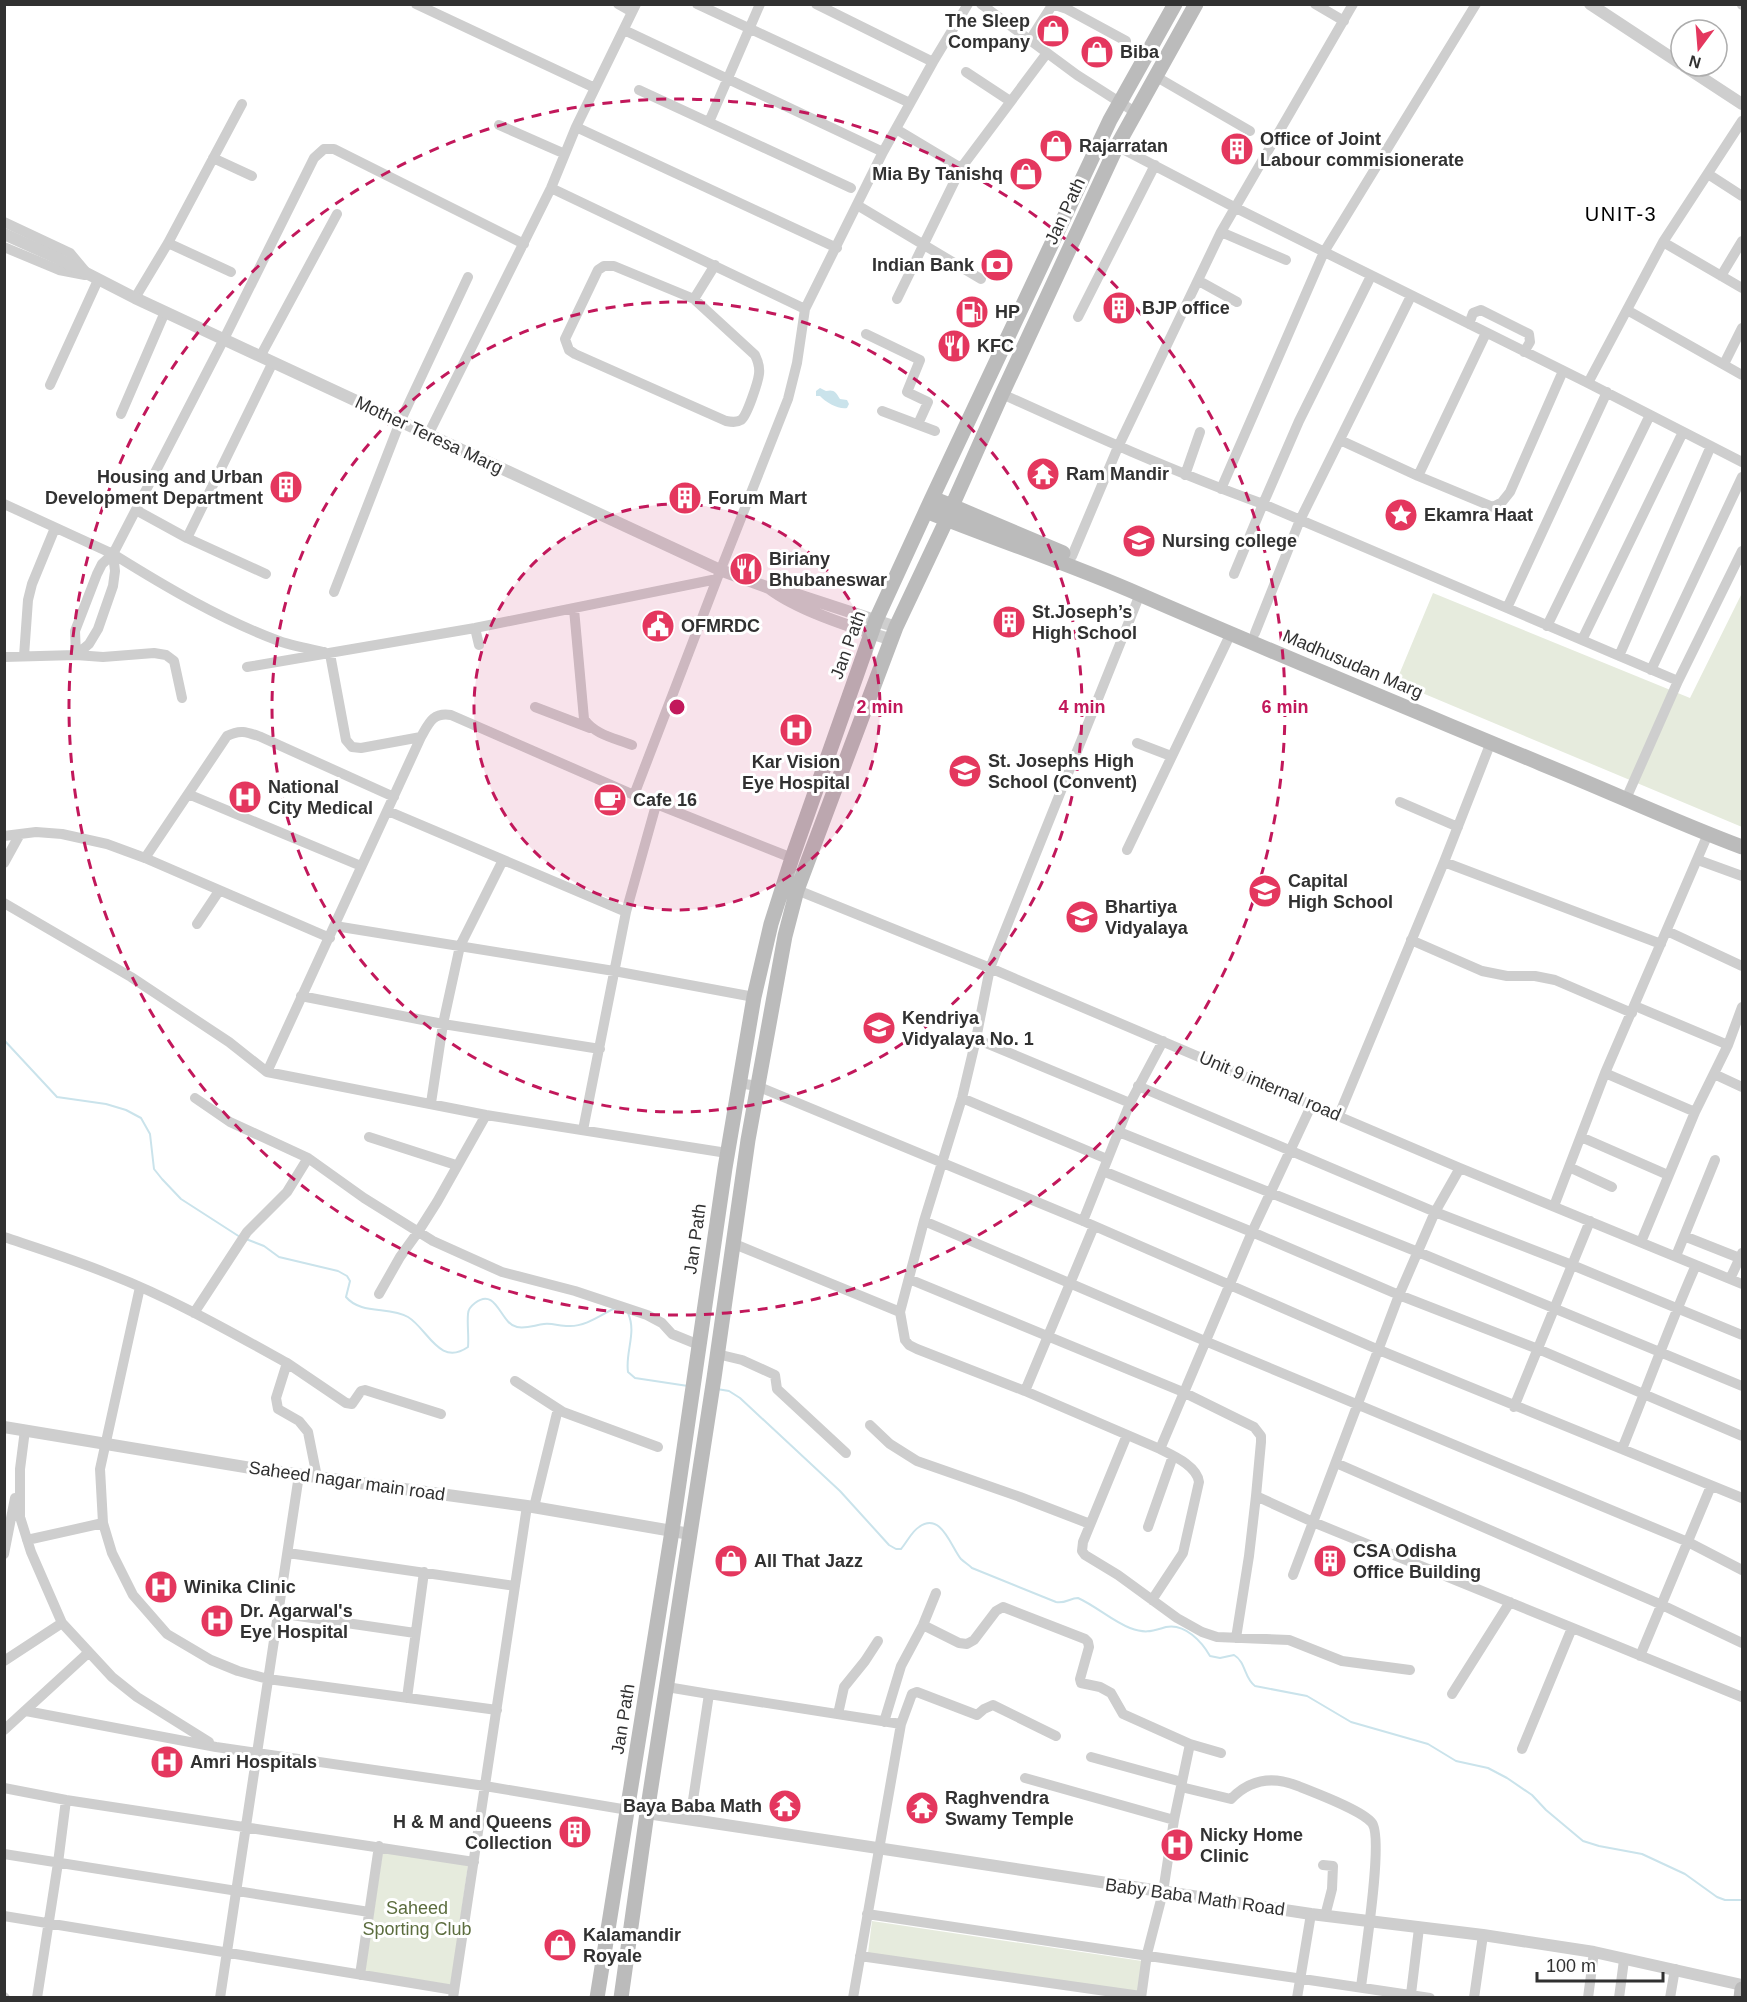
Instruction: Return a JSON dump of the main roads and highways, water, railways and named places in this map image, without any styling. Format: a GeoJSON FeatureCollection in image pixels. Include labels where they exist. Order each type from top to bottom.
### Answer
{"type":"FeatureCollection","features":[{"type":"Feature","properties":{"kind":"main road","name":"Jan Path"},"geometry":{"type":"LineString","coordinates":[[621,1998],[714,1378],[732,1243],[757,1086],[785,936],[797,890],[894,633],[1117,146],[1196,4]]}},
{"type":"Feature","properties":{"kind":"main road","name":"Jan Path"},"geometry":{"type":"LineString","coordinates":[[597,1998],[672,1531],[739,1083],[754,997],[771,924],[874,627],[929,505],[1119,104],[1174,5]]}},
{"type":"Feature","properties":{"kind":"main road"},"geometry":{"type":"LineString","coordinates":[[929,505],[950,513]]}},
{"type":"Feature","properties":{"kind":"main road","name":"Madhusudan Marg"},"geometry":{"type":"LineString","coordinates":[[950,513],[1072,556],[1629,792],[1713,830],[1743,840]]}},
{"type":"Feature","properties":{"kind":"main road","name":"Madhusudan Marg"},"geometry":{"type":"LineString","coordinates":[[950,513],[1743,847]]}},
{"type":"Feature","properties":{"kind":"main road"},"geometry":{"type":"LineString","coordinates":[[1741,1998],[1743,1987]]}},
{"type":"Feature","properties":{"kind":"water"},"geometry":{"type":"Polygon","coordinates":[[[820,388],[833,391],[840,399],[847,400],[849,404],[847,408],[837,407],[820,396],[816,396],[816,391],[820,388]]]}},
{"type":"Feature","properties":{"kind":"waterway"},"geometry":{"type":"LineString","coordinates":[[4,1040],[57,1097],[106,1104],[126,1110],[141,1118],[150,1134],[154,1169],[162,1179],[181,1199],[240,1237]]}},
{"type":"Feature","properties":{"kind":"waterway"},"geometry":{"type":"LineString","coordinates":[[246,1239],[264,1246],[279,1257],[338,1271],[347,1276],[350,1281],[346,1297],[352,1303],[408,1317],[435,1344],[449,1352],[458,1352],[468,1347],[469,1311],[482,1299],[493,1302],[506,1320],[517,1327],[547,1324],[581,1325],[615,1308]]}},
{"type":"Feature","properties":{"kind":"waterway"},"geometry":{"type":"LineString","coordinates":[[628,1313],[631,1328],[628,1372],[635,1378],[688,1386]]}},
{"type":"Feature","properties":{"kind":"waterway"},"geometry":{"type":"LineString","coordinates":[[717,1389],[729,1391],[740,1398],[840,1491],[889,1545],[896,1549],[901,1549],[919,1527],[927,1523],[933,1524],[944,1532],[961,1559],[972,1568],[1056,1602],[1078,1598],[1136,1630],[1180,1628],[1198,1640],[1210,1656],[1220,1658],[1234,1655],[1238,1658],[1251,1683],[1255,1686],[1307,1696],[1351,1722],[1428,1744],[1456,1761],[1488,1768],[1532,1795],[1583,1841],[1642,1854],[1685,1874],[1717,1897],[1725,1900],[1742,1900]]}},
{"type":"Feature","properties":{"kind":"place","name":"The Sleep Company"},"geometry":{"type":"Point","coordinates":[1053,31]}},
{"type":"Feature","properties":{"kind":"place","name":"Biba"},"geometry":{"type":"Point","coordinates":[1097,52]}},
{"type":"Feature","properties":{"kind":"place","name":"Rajarratan"},"geometry":{"type":"Point","coordinates":[1056,146]}},
{"type":"Feature","properties":{"kind":"place","name":"Office of Joint Labour commisionerate"},"geometry":{"type":"Point","coordinates":[1237,149]}},
{"type":"Feature","properties":{"kind":"place","name":"Mia By Tanishq"},"geometry":{"type":"Point","coordinates":[1026,174]}},
{"type":"Feature","properties":{"kind":"place","name":"Indian Bank"},"geometry":{"type":"Point","coordinates":[997,265]}},
{"type":"Feature","properties":{"kind":"place","name":"BJP office"},"geometry":{"type":"Point","coordinates":[1119,308]}},
{"type":"Feature","properties":{"kind":"place","name":"HP"},"geometry":{"type":"Point","coordinates":[972,312]}},
{"type":"Feature","properties":{"kind":"place","name":"KFC"},"geometry":{"type":"Point","coordinates":[954,346]}},
{"type":"Feature","properties":{"kind":"place","name":"Ram Mandir"},"geometry":{"type":"Point","coordinates":[1043,474]}},
{"type":"Feature","properties":{"kind":"place","name":"Housing and Urban Development Department"},"geometry":{"type":"Point","coordinates":[286,487]}},
{"type":"Feature","properties":{"kind":"place","name":"Forum Mart"},"geometry":{"type":"Point","coordinates":[685,498]}},
{"type":"Feature","properties":{"kind":"place","name":"Ekamra Haat"},"geometry":{"type":"Point","coordinates":[1401,515]}},
{"type":"Feature","properties":{"kind":"place","name":"Nursing college"},"geometry":{"type":"Point","coordinates":[1139,541]}},
{"type":"Feature","properties":{"kind":"place","name":"Biriany Bhubaneswar"},"geometry":{"type":"Point","coordinates":[746,569]}},
{"type":"Feature","properties":{"kind":"place","name":"St.Joseph’s High School"},"geometry":{"type":"Point","coordinates":[1009,622]}},
{"type":"Feature","properties":{"kind":"place","name":"OFMRDC"},"geometry":{"type":"Point","coordinates":[658,626]}},
{"type":"Feature","properties":{"kind":"place","name":"Kar Vision Eye Hospital"},"geometry":{"type":"Point","coordinates":[796,730]}},
{"type":"Feature","properties":{"kind":"place","name":"St. Josephs High School (Convent)"},"geometry":{"type":"Point","coordinates":[965,771]}},
{"type":"Feature","properties":{"kind":"place","name":"National City Medical"},"geometry":{"type":"Point","coordinates":[245,797]}},
{"type":"Feature","properties":{"kind":"place","name":"Cafe 16"},"geometry":{"type":"Point","coordinates":[610,800]}},
{"type":"Feature","properties":{"kind":"place","name":"Capital High School"},"geometry":{"type":"Point","coordinates":[1265,891]}},
{"type":"Feature","properties":{"kind":"place","name":"Bhartiya Vidyalaya"},"geometry":{"type":"Point","coordinates":[1082,917]}},
{"type":"Feature","properties":{"kind":"place","name":"Kendriya Vidyalaya No. 1"},"geometry":{"type":"Point","coordinates":[879,1028]}},
{"type":"Feature","properties":{"kind":"place","name":"All That Jazz"},"geometry":{"type":"Point","coordinates":[731,1561]}},
{"type":"Feature","properties":{"kind":"place","name":"CSA Odisha Office Building"},"geometry":{"type":"Point","coordinates":[1330,1561]}},
{"type":"Feature","properties":{"kind":"place","name":"Winika Clinic"},"geometry":{"type":"Point","coordinates":[161,1587]}},
{"type":"Feature","properties":{"kind":"place","name":"Dr. Agarwal's Eye Hospital"},"geometry":{"type":"Point","coordinates":[217,1621]}},
{"type":"Feature","properties":{"kind":"place","name":"Amri Hospitals"},"geometry":{"type":"Point","coordinates":[167,1762]}},
{"type":"Feature","properties":{"kind":"place","name":"Baya Baba Math"},"geometry":{"type":"Point","coordinates":[785,1806]}},
{"type":"Feature","properties":{"kind":"place","name":"Raghvendra Swamy Temple"},"geometry":{"type":"Point","coordinates":[922,1808]}},
{"type":"Feature","properties":{"kind":"place","name":"H & M and Queens Collection"},"geometry":{"type":"Point","coordinates":[575,1832]}},
{"type":"Feature","properties":{"kind":"place","name":"Nicky Home Clinic"},"geometry":{"type":"Point","coordinates":[1177,1845]}},
{"type":"Feature","properties":{"kind":"place","name":"Kalamandir Royale"},"geometry":{"type":"Point","coordinates":[560,1945]}},
{"type":"Feature","properties":{"kind":"district","name":"UNIT-3"},"geometry":{"type":"Point","coordinates":[1621,214]}},
{"type":"Feature","properties":{"kind":"park label","name":"Saheed Sporting Club"},"geometry":{"type":"Point","coordinates":[417,1918]}}]}
